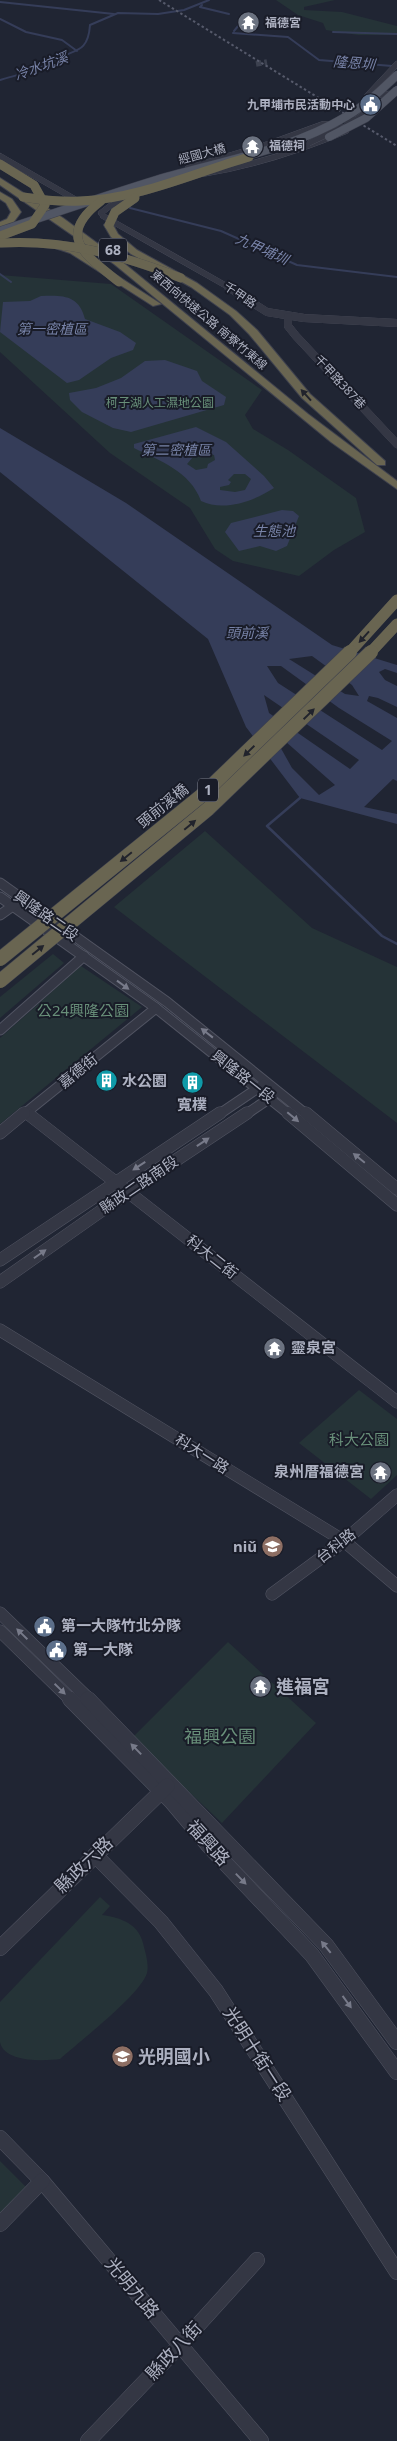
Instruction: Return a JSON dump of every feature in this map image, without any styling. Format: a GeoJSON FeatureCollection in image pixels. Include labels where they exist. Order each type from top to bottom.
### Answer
{"type":"FeatureCollection","features":[{"type":"Feature","properties":{"kind":"highway"},"geometry":{"type":"LineString","coordinates":[[0,189],[49,202],[99,201],[129,195],[212,168],[306,141]]}},
{"type":"Feature","properties":{"kind":"highway"},"geometry":{"type":"LineString","coordinates":[[0,164],[44,189],[63,195],[87,197],[121,191]]}},
{"type":"Feature","properties":{"kind":"highway","name":"東西向快速公路 南寮竹東線"},"geometry":{"type":"LineString","coordinates":[[0,173],[56,208],[106,245],[216,338],[230,356],[326,434],[397,486]]}},
{"type":"Feature","properties":{"kind":"highway"},"geometry":{"type":"LineString","coordinates":[[0,241],[27,227],[37,219],[45,205],[27,178]]}},
{"type":"Feature","properties":{"kind":"highway","name":"東西向快速公路 南寮竹東線"},"geometry":{"type":"LineString","coordinates":[[0,181],[69,226],[216,338],[332,430],[397,474]]}},
{"type":"Feature","properties":{"kind":"highway"},"geometry":{"type":"LineString","coordinates":[[119,282],[92,260],[78,242],[77,226],[82,216],[89,210],[121,191]]}},
{"type":"Feature","properties":{"kind":"highway"},"geometry":{"type":"LineString","coordinates":[[147,192],[117,209],[109,221],[114,235],[128,248],[222,304],[242,321],[306,396],[380,462]]}},
{"type":"Feature","properties":{"kind":"highway"},"geometry":{"type":"LineString","coordinates":[[0,195],[9,201],[16,212],[10,221],[0,226]]}},
{"type":"Feature","properties":{"kind":"highway"},"geometry":{"type":"LineString","coordinates":[[0,241],[43,242],[104,251],[137,260],[181,278]]}},
{"type":"Feature","properties":{"kind":"highway"},"geometry":{"type":"LineString","coordinates":[[0,241],[42,243],[72,250],[119,282],[175,316],[230,356]]}},
{"type":"Feature","properties":{"kind":"highway","name":"頭前溪橋"},"geometry":{"type":"LineString","coordinates":[[0,959],[200,796],[338,665],[397,600]]}},
{"type":"Feature","properties":{"kind":"highway","name":"頭前溪橋"},"geometry":{"type":"LineString","coordinates":[[0,981],[208,809],[352,672],[397,624]]}},
{"type":"Feature","properties":{"kind":"main road"},"geometry":{"type":"LineString","coordinates":[[198,168],[292,137],[334,119],[370,95],[397,68]]}},
{"type":"Feature","properties":{"kind":"main road","name":"經國大橋"},"geometry":{"type":"LineString","coordinates":[[0,230],[121,191],[271,148],[338,122],[370,101],[397,75]]}},
{"type":"Feature","properties":{"kind":"main road","name":"經國大橋"},"geometry":{"type":"LineString","coordinates":[[356,121],[306,141],[181,180],[281,154],[356,121],[397,82]]}},
{"type":"Feature","properties":{"kind":"main road"},"geometry":{"type":"LineString","coordinates":[[356,121],[397,90]]}},
{"type":"Feature","properties":{"kind":"main road"},"geometry":{"type":"LineString","coordinates":[[0,241],[147,192]]}},
{"type":"Feature","properties":{"kind":"street"},"geometry":{"type":"LineString","coordinates":[[370,95],[368,96],[397,90]]}},
{"type":"Feature","properties":{"kind":"street"},"geometry":{"type":"LineString","coordinates":[[221,157],[240,155],[296,137],[334,119]]}},
{"type":"Feature","properties":{"kind":"street"},"geometry":{"type":"LineString","coordinates":[[238,168],[250,161],[309,143],[356,121]]}},
{"type":"Feature","properties":{"kind":"street"},"geometry":{"type":"LineString","coordinates":[[78,201],[268,144],[323,124],[334,124],[346,128],[346,131],[322,141],[238,168],[196,175],[119,202],[101,213]]}},
{"type":"Feature","properties":{"kind":"street","name":"千甲路"},"geometry":{"type":"LineString","coordinates":[[0,156],[78,201],[81,205],[101,213],[133,234],[213,277],[262,310],[288,317],[397,323]]}},
{"type":"Feature","properties":{"kind":"street"},"geometry":{"type":"LineString","coordinates":[[221,157],[238,168]]}},
{"type":"Feature","properties":{"kind":"street"},"geometry":{"type":"LineString","coordinates":[[206,162],[211,168],[220,171]]}},
{"type":"Feature","properties":{"kind":"street"},"geometry":{"type":"LineString","coordinates":[[103,195],[118,199],[119,202]]}},
{"type":"Feature","properties":{"kind":"street","name":"千甲路387巷"},"geometry":{"type":"LineString","coordinates":[[288,317],[288,326],[296,336],[397,444]]}},
{"type":"Feature","properties":{"kind":"street","name":"興隆路二段"},"geometry":{"type":"LineString","coordinates":[[0,883],[88,953]]}},
{"type":"Feature","properties":{"kind":"street","name":"興隆路二段"},"geometry":{"type":"LineString","coordinates":[[0,897],[11,906],[88,953]]}},
{"type":"Feature","properties":{"kind":"street"},"geometry":{"type":"LineString","coordinates":[[0,915],[22,900]]}},
{"type":"Feature","properties":{"kind":"street"},"geometry":{"type":"LineString","coordinates":[[0,1030],[88,953]]}},
{"type":"Feature","properties":{"kind":"street","name":"興隆路一段"},"geometry":{"type":"LineString","coordinates":[[88,953],[156,1008],[263,1085],[280,1092],[397,1189]]}},
{"type":"Feature","properties":{"kind":"street","name":"興隆路一段"},"geometry":{"type":"LineString","coordinates":[[88,953],[167,1002],[263,1085],[269,1098],[397,1205]]}},
{"type":"Feature","properties":{"kind":"street","name":"嘉德街"},"geometry":{"type":"LineString","coordinates":[[0,1133],[156,1008]]}},
{"type":"Feature","properties":{"kind":"street","name":"縣政二路南段"},"geometry":{"type":"LineString","coordinates":[[0,1260],[263,1085]]}},
{"type":"Feature","properties":{"kind":"street","name":"縣政二路南段"},"geometry":{"type":"LineString","coordinates":[[0,1282],[128,1192],[280,1092]]}},
{"type":"Feature","properties":{"kind":"street","name":"科大二街"},"geometry":{"type":"LineString","coordinates":[[27,1113],[397,1402]]}},
{"type":"Feature","properties":{"kind":"street","name":"科大一路"},"geometry":{"type":"LineString","coordinates":[[0,1330],[344,1542],[397,1586]]}},
{"type":"Feature","properties":{"kind":"street","name":"台科路"},"geometry":{"type":"LineString","coordinates":[[272,1594],[344,1542],[397,1495]]}},
{"type":"Feature","properties":{"kind":"street","name":"福興路"},"geometry":{"type":"LineString","coordinates":[[0,1613],[95,1705],[312,1955],[397,2072]]}},
{"type":"Feature","properties":{"kind":"street","name":"福興路"},"geometry":{"type":"LineString","coordinates":[[0,1631],[85,1713],[166,1787],[326,1945],[397,2042]]}},
{"type":"Feature","properties":{"kind":"street","name":"縣政六路"},"geometry":{"type":"LineString","coordinates":[[0,1948],[166,1787]]}},
{"type":"Feature","properties":{"kind":"street","name":"光明十街一段"},"geometry":{"type":"LineString","coordinates":[[95,1854],[161,1922],[216,1991],[397,2272]]}},
{"type":"Feature","properties":{"kind":"street","name":"光明九路"},"geometry":{"type":"LineString","coordinates":[[0,2138],[42,2181],[261,2441]]}},
{"type":"Feature","properties":{"kind":"street"},"geometry":{"type":"LineString","coordinates":[[0,2224],[42,2181]]}},
{"type":"Feature","properties":{"kind":"street","name":"縣政八街"},"geometry":{"type":"LineString","coordinates":[[88,2441],[258,2260]]}},
{"type":"Feature","properties":{"kind":"green space"},"geometry":{"type":"Polygon","coordinates":[[[276,0],[335,0],[304,7],[304,10],[342,12],[397,26],[397,35],[358,35],[326,30],[323,23],[298,15],[276,0]]]}},
{"type":"Feature","properties":{"kind":"green space","name":"柯子湖人工濕地公園"},"geometry":{"type":"Polygon","coordinates":[[[0,275],[111,284],[262,390],[245,415],[253,429],[288,450],[356,498],[365,532],[334,550],[299,576],[233,561],[215,549],[190,508],[110,453],[0,352],[0,275]]]}},
{"type":"Feature","properties":{"kind":"green space"},"geometry":{"type":"Polygon","coordinates":[[[205,831],[312,928],[397,967],[397,1123],[114,907],[205,831]]]}},
{"type":"Feature","properties":{"kind":"green space"},"geometry":{"type":"Polygon","coordinates":[[[53,954],[64,963],[0,1018],[0,997],[53,954]]]}},
{"type":"Feature","properties":{"kind":"green space","name":"公24興隆公園"},"geometry":{"type":"Polygon","coordinates":[[[81,966],[142,1007],[0,1124],[0,1038],[81,966]]]}},
{"type":"Feature","properties":{"kind":"green space","name":"科大公園"},"geometry":{"type":"Polygon","coordinates":[[[359,1390],[397,1419],[397,1475],[371,1499],[299,1443],[359,1390]]]}},
{"type":"Feature","properties":{"kind":"green space","name":"福興公園"},"geometry":{"type":"Polygon","coordinates":[[[228,1642],[316,1723],[222,1823],[132,1738],[228,1642]]]}},
{"type":"Feature","properties":{"kind":"green space"},"geometry":{"type":"Polygon","coordinates":[[[100,1897],[110,1906],[102,1915],[123,1920],[139,1933],[142,1939],[148,1967],[142,1982],[122,2005],[60,2059],[35,2060],[9,2054],[3,2049],[0,2042],[0,2002],[100,1897]]]}},
{"type":"Feature","properties":{"kind":"green space"},"geometry":{"type":"Polygon","coordinates":[[[0,2161],[28,2189],[0,2219],[0,2161]]]}},
{"type":"Feature","properties":{"kind":"water","name":"第一密植區"},"geometry":{"type":"Polygon","coordinates":[[[41,296],[69,298],[79,305],[85,319],[120,332],[136,343],[133,350],[111,358],[79,380],[67,383],[0,332],[3,302],[30,301],[41,296]]]}},
{"type":"Feature","properties":{"kind":"water"},"geometry":{"type":"Polygon","coordinates":[[[165,360],[197,371],[202,381],[226,397],[224,405],[131,432],[113,428],[82,412],[70,400],[69,393],[96,388],[121,378],[145,361],[165,360]]]}},
{"type":"Feature","properties":{"kind":"water","name":"第二密植區"},"geometry":{"type":"Polygon","coordinates":[[[196,427],[226,442],[264,476],[274,488],[239,504],[210,504],[201,501],[190,482],[182,474],[134,448],[134,444],[196,427]],[[214,455],[193,457],[187,464],[196,470],[207,468],[208,464],[215,460],[214,455]],[[234,474],[228,480],[231,482],[229,485],[220,487],[220,490],[235,492],[245,490],[251,479],[245,474],[234,474]]]}},
{"type":"Feature","properties":{"kind":"water","name":"頭前溪"},"geometry":{"type":"Polygon","coordinates":[[[0,428],[126,503],[332,645],[397,665],[397,673],[385,669],[379,672],[385,680],[397,686],[397,707],[369,696],[367,701],[397,718],[397,781],[393,779],[364,807],[397,814],[397,824],[300,798],[246,727],[208,639],[0,472],[0,428]],[[312,656],[289,659],[345,694],[359,696],[352,685],[312,656]],[[267,666],[278,683],[382,750],[392,741],[339,708],[281,666],[267,666]],[[264,695],[269,713],[350,769],[359,760],[264,695]],[[269,727],[292,768],[319,795],[335,785],[269,727]]]}},
{"type":"Feature","properties":{"kind":"water","name":"生態池"},"geometry":{"type":"Polygon","coordinates":[[[282,510],[293,511],[299,516],[287,546],[276,551],[260,546],[239,551],[225,532],[231,523],[282,510]]]}},
{"type":"Feature","properties":{"kind":"waterway","name":"冷水坑溪"},"geometry":{"type":"LineString","coordinates":[[76,50],[83,46],[86,41],[90,25],[118,13],[158,14],[184,10],[209,0]]}},
{"type":"Feature","properties":{"kind":"waterway"},"geometry":{"type":"LineString","coordinates":[[0,2],[114,14]]}},
{"type":"Feature","properties":{"kind":"waterway"},"geometry":{"type":"LineString","coordinates":[[202,5],[200,7],[229,14]]}},
{"type":"Feature","properties":{"kind":"waterway","name":"九甲埔圳"},"geometry":{"type":"LineString","coordinates":[[0,19],[26,32],[62,40],[76,50]]}},
{"type":"Feature","properties":{"kind":"waterway","name":"隆恩圳"},"geometry":{"type":"LineString","coordinates":[[234,31],[243,20]]}},
{"type":"Feature","properties":{"kind":"waterway"},"geometry":{"type":"LineString","coordinates":[[333,32],[397,34]]}},
{"type":"Feature","properties":{"kind":"waterway","name":"隆恩圳"},"geometry":{"type":"LineString","coordinates":[[233,33],[288,37],[319,60],[392,66]]}},
{"type":"Feature","properties":{"kind":"waterway","name":"冷水坑溪"},"geometry":{"type":"LineString","coordinates":[[0,80],[35,70],[76,50]]}},
{"type":"Feature","properties":{"kind":"waterway","name":"九甲埔圳"},"geometry":{"type":"LineString","coordinates":[[130,208],[221,231],[297,265],[397,277]]}},
{"type":"Feature","properties":{"kind":"waterway"},"geometry":{"type":"LineString","coordinates":[[0,274],[11,282]]}},
{"type":"Feature","properties":{"kind":"waterway"},"geometry":{"type":"LineString","coordinates":[[300,798],[267,826],[382,936],[397,944]]}},
{"type":"Feature","properties":{"kind":"tunnel"},"geometry":{"type":"LineString","coordinates":[[256,64],[267,62]]}},
{"type":"Feature","properties":{"kind":"railway"},"geometry":{"type":"LineString","coordinates":[[159,0],[397,146]]}},
{"type":"Feature","properties":{"kind":"place","name":"福德宮"},"geometry":{"type":"Point","coordinates":[249,23]}},
{"type":"Feature","properties":{"kind":"place","name":"九甲埔市民活動中心"},"geometry":{"type":"Point","coordinates":[371,105]}},
{"type":"Feature","properties":{"kind":"place","name":"福德祠"},"geometry":{"type":"Point","coordinates":[253,146]}},
{"type":"Feature","properties":{"kind":"place","name":"水公園"},"geometry":{"type":"Point","coordinates":[106,1081]}},
{"type":"Feature","properties":{"kind":"place","name":"寬樸"},"geometry":{"type":"Point","coordinates":[192,1082]}},
{"type":"Feature","properties":{"kind":"place","name":"靈泉宮"},"geometry":{"type":"Point","coordinates":[275,1348]}},
{"type":"Feature","properties":{"kind":"place","name":"泉州厝福德宮"},"geometry":{"type":"Point","coordinates":[380,1472]}},
{"type":"Feature","properties":{"kind":"place","name":"niǔ"},"geometry":{"type":"Point","coordinates":[273,1547]}},
{"type":"Feature","properties":{"kind":"place","name":"第一大隊竹北分隊"},"geometry":{"type":"Point","coordinates":[45,1626]}},
{"type":"Feature","properties":{"kind":"place","name":"第一大隊"},"geometry":{"type":"Point","coordinates":[57,1650]}},
{"type":"Feature","properties":{"kind":"place","name":"進福宮"},"geometry":{"type":"Point","coordinates":[260,1687]}},
{"type":"Feature","properties":{"kind":"place","name":"光明國小"},"geometry":{"type":"Point","coordinates":[122,2057]}}]}
